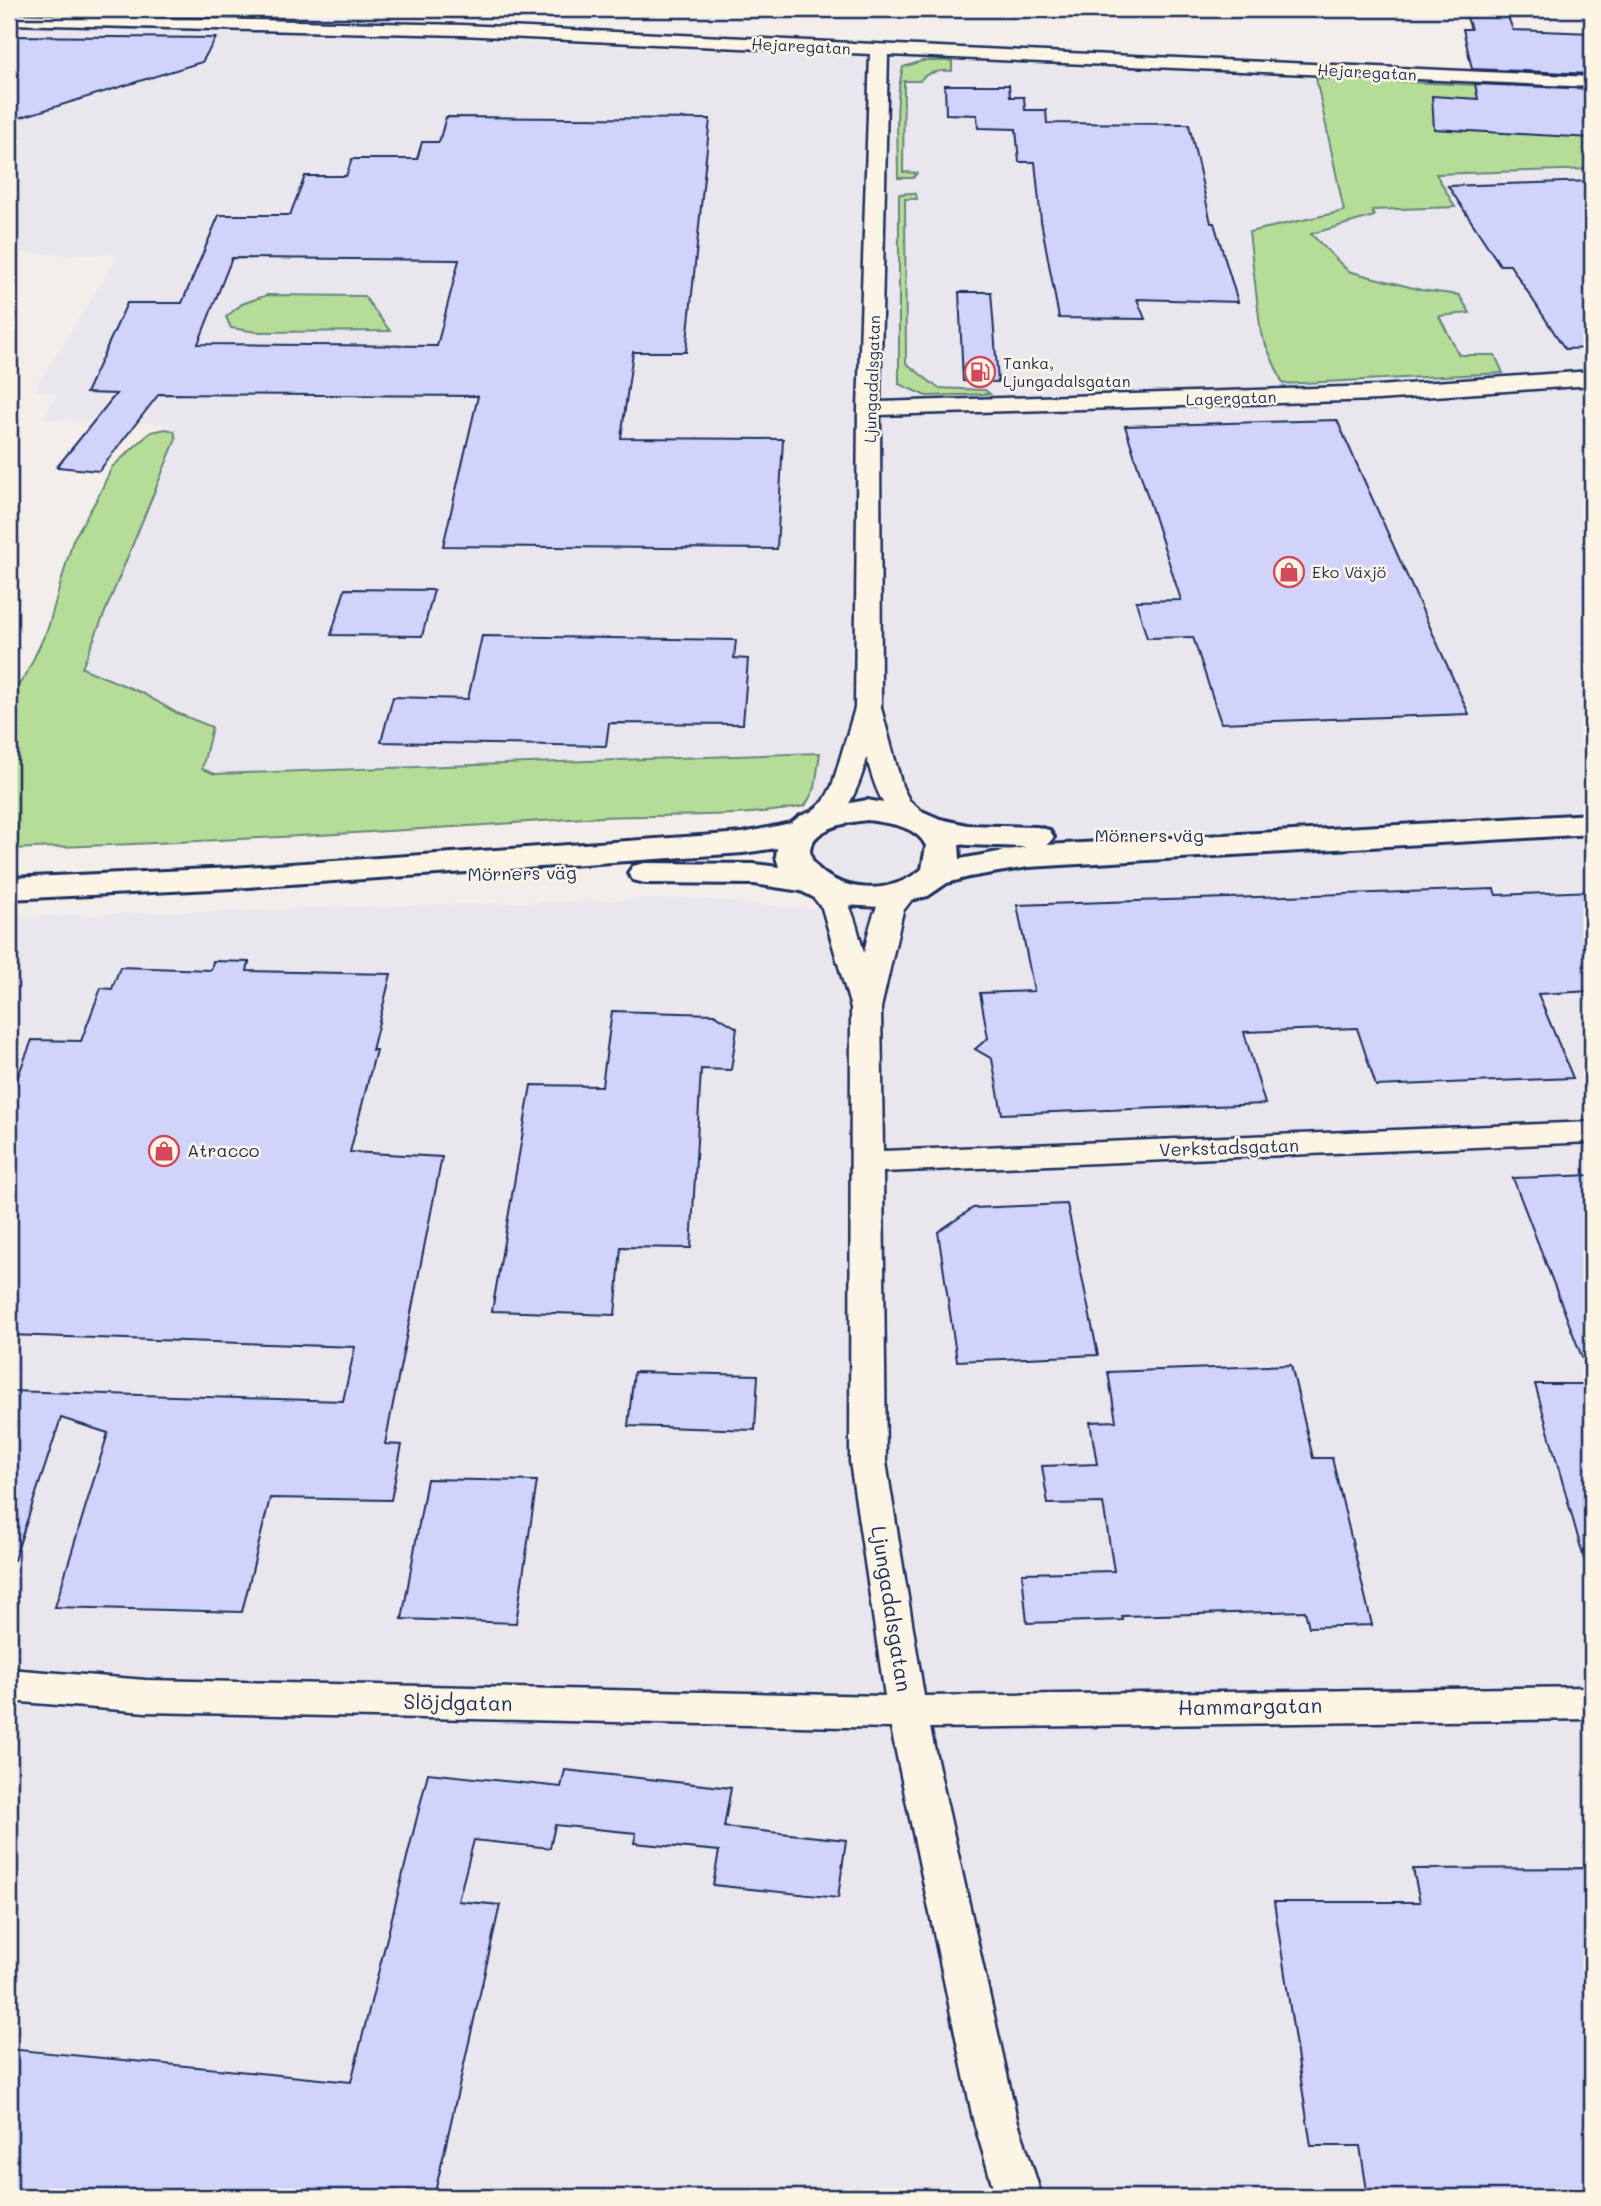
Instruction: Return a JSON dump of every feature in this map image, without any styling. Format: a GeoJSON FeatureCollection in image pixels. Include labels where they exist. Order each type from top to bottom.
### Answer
{"type":"FeatureCollection","features":[{"type":"Feature","properties":{"kind":"main road"},"geometry":{"type":"LineString","coordinates":[[867,810],[897,813],[923,824],[938,836],[945,850],[940,869],[935,877],[902,894],[873,898],[839,894],[813,883],[799,872],[793,857],[798,836],[808,827],[841,813],[867,810]]}},
{"type":"Feature","properties":{"kind":"main road","name":"Mörners väg"},"geometry":{"type":"LineString","coordinates":[[923,824],[967,835],[1003,837],[1372,835]]}},
{"type":"Feature","properties":{"kind":"main road","name":"Mörners väg"},"geometry":{"type":"LineString","coordinates":[[935,877],[968,866],[1058,855],[1592,824]]}},
{"type":"Feature","properties":{"kind":"main road","name":"Mörners väg"},"geometry":{"type":"LineString","coordinates":[[9,888],[233,878],[743,843],[779,837],[808,827]]}},
{"type":"Feature","properties":{"kind":"main road","name":"Mörners väg"},"geometry":{"type":"LineString","coordinates":[[233,878],[691,872],[754,874],[813,883]]}},
{"type":"Feature","properties":{"kind":"street","name":"Hejaregatan"},"geometry":{"type":"LineString","coordinates":[[9,19],[461,30],[1592,82]]}},
{"type":"Feature","properties":{"kind":"street","name":"Ljungadalsgatan"},"geometry":{"type":"LineString","coordinates":[[878,50],[869,409],[868,708],[888,786],[897,804],[923,824]]}},
{"type":"Feature","properties":{"kind":"street","name":"Lagergatan"},"geometry":{"type":"LineString","coordinates":[[869,409],[1378,393],[1592,378]]}},
{"type":"Feature","properties":{"kind":"street","name":"Ljungadalsgatan"},"geometry":{"type":"LineString","coordinates":[[808,827],[835,806],[846,786],[868,708]]}},
{"type":"Feature","properties":{"kind":"street","name":"Ljungadalsgatan"},"geometry":{"type":"LineString","coordinates":[[813,883],[836,906],[866,1008]]}},
{"type":"Feature","properties":{"kind":"street","name":"Ljungadalsgatan"},"geometry":{"type":"LineString","coordinates":[[902,894],[889,910],[866,1008],[868,1462],[907,1712],[995,2119],[1019,2197]]}},
{"type":"Feature","properties":{"kind":"street","name":"Verkstadsgatan"},"geometry":{"type":"LineString","coordinates":[[866,1161],[1592,1132]]}},
{"type":"Feature","properties":{"kind":"street","name":"Slöjdgatan"},"geometry":{"type":"LineString","coordinates":[[9,1685],[146,1696],[907,1712]]}},
{"type":"Feature","properties":{"kind":"street","name":"Hammargatan"},"geometry":{"type":"LineString","coordinates":[[907,1712],[1592,1703]]}},
{"type":"Feature","properties":{"kind":"shaded area"},"geometry":{"type":"Polygon","coordinates":[[[9,26],[367,35],[1592,90],[1592,2197],[9,2197],[9,917],[683,898],[815,909],[815,788],[820,754],[215,774],[202,769],[211,727],[177,713],[142,693],[81,669],[176,439],[174,431],[166,429],[170,423],[43,419],[57,394],[34,390],[119,255],[9,253],[9,26]]]}},
{"type":"Feature","properties":{"kind":"green space"},"geometry":{"type":"Polygon","coordinates":[[[922,61],[952,61],[952,71],[939,71],[920,81],[904,81],[903,172],[917,173],[913,178],[898,178],[897,122],[900,80],[903,67],[922,61]]]}},
{"type":"Feature","properties":{"kind":"green space"},"geometry":{"type":"Polygon","coordinates":[[[1316,78],[1592,90],[1592,169],[1436,174],[1455,207],[1372,210],[1374,216],[1311,234],[1348,271],[1421,290],[1459,295],[1470,313],[1439,316],[1459,355],[1495,355],[1503,373],[1283,384],[1261,334],[1249,232],[1344,211],[1316,78]]]}},
{"type":"Feature","properties":{"kind":"green space"},"geometry":{"type":"Polygon","coordinates":[[[899,194],[916,194],[917,199],[905,199],[906,363],[938,388],[985,390],[990,394],[926,396],[899,384],[899,194]]]}},
{"type":"Feature","properties":{"kind":"green space"},"geometry":{"type":"Polygon","coordinates":[[[267,295],[364,296],[390,331],[257,332],[231,328],[226,317],[242,304],[267,295]]]}},
{"type":"Feature","properties":{"kind":"green space"},"geometry":{"type":"Polygon","coordinates":[[[166,429],[174,431],[176,439],[82,668],[212,727],[202,769],[215,774],[820,753],[815,788],[805,806],[723,815],[612,817],[296,836],[9,849],[9,697],[26,675],[48,628],[73,540],[112,467],[151,432],[166,429]]]}},
{"type":"Feature","properties":{"kind":"building"},"geometry":{"type":"Polygon","coordinates":[[[1464,9],[1505,9],[1513,30],[1592,33],[1592,74],[1472,69],[1463,29],[1471,29],[1464,9]]]}},
{"type":"Feature","properties":{"kind":"building"},"geometry":{"type":"Polygon","coordinates":[[[9,36],[216,38],[202,62],[9,121],[9,36]]]}},
{"type":"Feature","properties":{"kind":"building"},"geometry":{"type":"Polygon","coordinates":[[[1475,84],[1592,89],[1592,138],[1434,129],[1432,96],[1478,99],[1475,84]]]}},
{"type":"Feature","properties":{"kind":"building"},"geometry":{"type":"Polygon","coordinates":[[[945,85],[1009,85],[1010,97],[1024,97],[1025,110],[1046,110],[1047,123],[1189,124],[1211,223],[1214,223],[1238,302],[1137,299],[1145,319],[1059,318],[1041,221],[1035,162],[1019,162],[1016,129],[978,128],[977,115],[946,114],[945,85]]]}},
{"type":"Feature","properties":{"kind":"building"},"geometry":{"type":"Polygon","coordinates":[[[446,117],[710,119],[686,352],[633,352],[621,438],[783,439],[777,549],[443,546],[478,396],[159,394],[99,471],[57,467],[116,394],[86,393],[127,303],[182,303],[219,215],[290,215],[305,176],[346,176],[352,159],[417,159],[422,142],[439,142],[446,117]],[[232,258],[198,344],[437,346],[459,260],[232,258]]]}},
{"type":"Feature","properties":{"kind":"building"},"geometry":{"type":"Polygon","coordinates":[[[1592,181],[1592,348],[1565,349],[1510,265],[1500,265],[1448,186],[1592,181]]]}},
{"type":"Feature","properties":{"kind":"building"},"geometry":{"type":"Polygon","coordinates":[[[959,292],[991,292],[998,382],[963,381],[959,292]]]}},
{"type":"Feature","properties":{"kind":"building","name":"Eko Växjö"},"geometry":{"type":"Polygon","coordinates":[[[1337,420],[1469,714],[1221,723],[1193,637],[1147,638],[1136,601],[1181,600],[1125,426],[1337,420]]]}},
{"type":"Feature","properties":{"kind":"building"},"geometry":{"type":"Polygon","coordinates":[[[345,589],[434,590],[422,636],[331,635],[345,589]]]}},
{"type":"Feature","properties":{"kind":"building"},"geometry":{"type":"Polygon","coordinates":[[[482,636],[736,640],[734,658],[748,659],[743,724],[609,723],[606,746],[381,742],[393,697],[468,699],[482,636]]]}},
{"type":"Feature","properties":{"kind":"building"},"geometry":{"type":"Polygon","coordinates":[[[1494,889],[1496,895],[1592,891],[1592,991],[1538,994],[1573,1078],[1376,1086],[1357,1028],[1244,1032],[1265,1104],[1002,1114],[992,1059],[975,1049],[988,1038],[980,993],[1034,991],[1017,905],[1494,889]]]}},
{"type":"Feature","properties":{"kind":"building"},"geometry":{"type":"Polygon","coordinates":[[[213,961],[249,962],[247,971],[391,974],[372,1050],[376,1050],[350,1152],[442,1157],[385,1444],[402,1445],[391,1500],[270,1498],[242,1612],[55,1607],[108,1433],[61,1418],[14,1560],[9,1559],[9,1391],[343,1401],[355,1347],[9,1335],[9,1099],[32,1040],[81,1041],[101,988],[112,989],[120,967],[211,970],[213,961]]]}},
{"type":"Feature","properties":{"kind":"building"},"geometry":{"type":"Polygon","coordinates":[[[612,1011],[714,1014],[737,1028],[731,1070],[701,1069],[691,1248],[621,1247],[615,1315],[492,1311],[531,1085],[602,1086],[612,1011]]]}},
{"type":"Feature","properties":{"kind":"building"},"geometry":{"type":"Polygon","coordinates":[[[1592,1175],[1592,1378],[1590,1378],[1513,1178],[1592,1175]]]}},
{"type":"Feature","properties":{"kind":"building"},"geometry":{"type":"Polygon","coordinates":[[[1067,1204],[1098,1355],[957,1361],[938,1232],[973,1208],[1067,1204]]]}},
{"type":"Feature","properties":{"kind":"building"},"geometry":{"type":"Polygon","coordinates":[[[1291,1365],[1313,1458],[1332,1458],[1372,1625],[1309,1627],[1305,1611],[1122,1616],[1123,1620],[1027,1623],[1022,1573],[1114,1571],[1103,1503],[1048,1504],[1042,1466],[1097,1464],[1090,1422],[1116,1421],[1108,1372],[1291,1365]]]}},
{"type":"Feature","properties":{"kind":"building"},"geometry":{"type":"Polygon","coordinates":[[[634,1372],[758,1375],[755,1430],[628,1426],[634,1372]]]}},
{"type":"Feature","properties":{"kind":"building"},"geometry":{"type":"Polygon","coordinates":[[[1535,1384],[1592,1384],[1592,1558],[1584,1559],[1535,1384]]]}},
{"type":"Feature","properties":{"kind":"building"},"geometry":{"type":"Polygon","coordinates":[[[427,1479],[537,1481],[516,1623],[402,1619],[427,1479]]]}},
{"type":"Feature","properties":{"kind":"building"},"geometry":{"type":"Polygon","coordinates":[[[565,1770],[731,1788],[724,1827],[846,1840],[838,1898],[713,1885],[719,1851],[634,1843],[636,1833],[555,1825],[550,1848],[474,1840],[458,1901],[500,1905],[434,2197],[9,2197],[9,2049],[351,2082],[428,1773],[561,1787],[565,1770]]]}},
{"type":"Feature","properties":{"kind":"building"},"geometry":{"type":"Polygon","coordinates":[[[1592,1868],[1592,2197],[1368,2197],[1360,2146],[1311,2146],[1274,1902],[1420,1902],[1413,1869],[1592,1868]]]}},
{"type":"Feature","properties":{"kind":"place","name":"Tanka, Ljungadalsgatan"},"geometry":{"type":"Point","coordinates":[980,372]}},
{"type":"Feature","properties":{"kind":"place","name":"Eko Växjö"},"geometry":{"type":"Point","coordinates":[1289,572]}},
{"type":"Feature","properties":{"kind":"place","name":"Atracco"},"geometry":{"type":"Point","coordinates":[164,1151]}}]}
